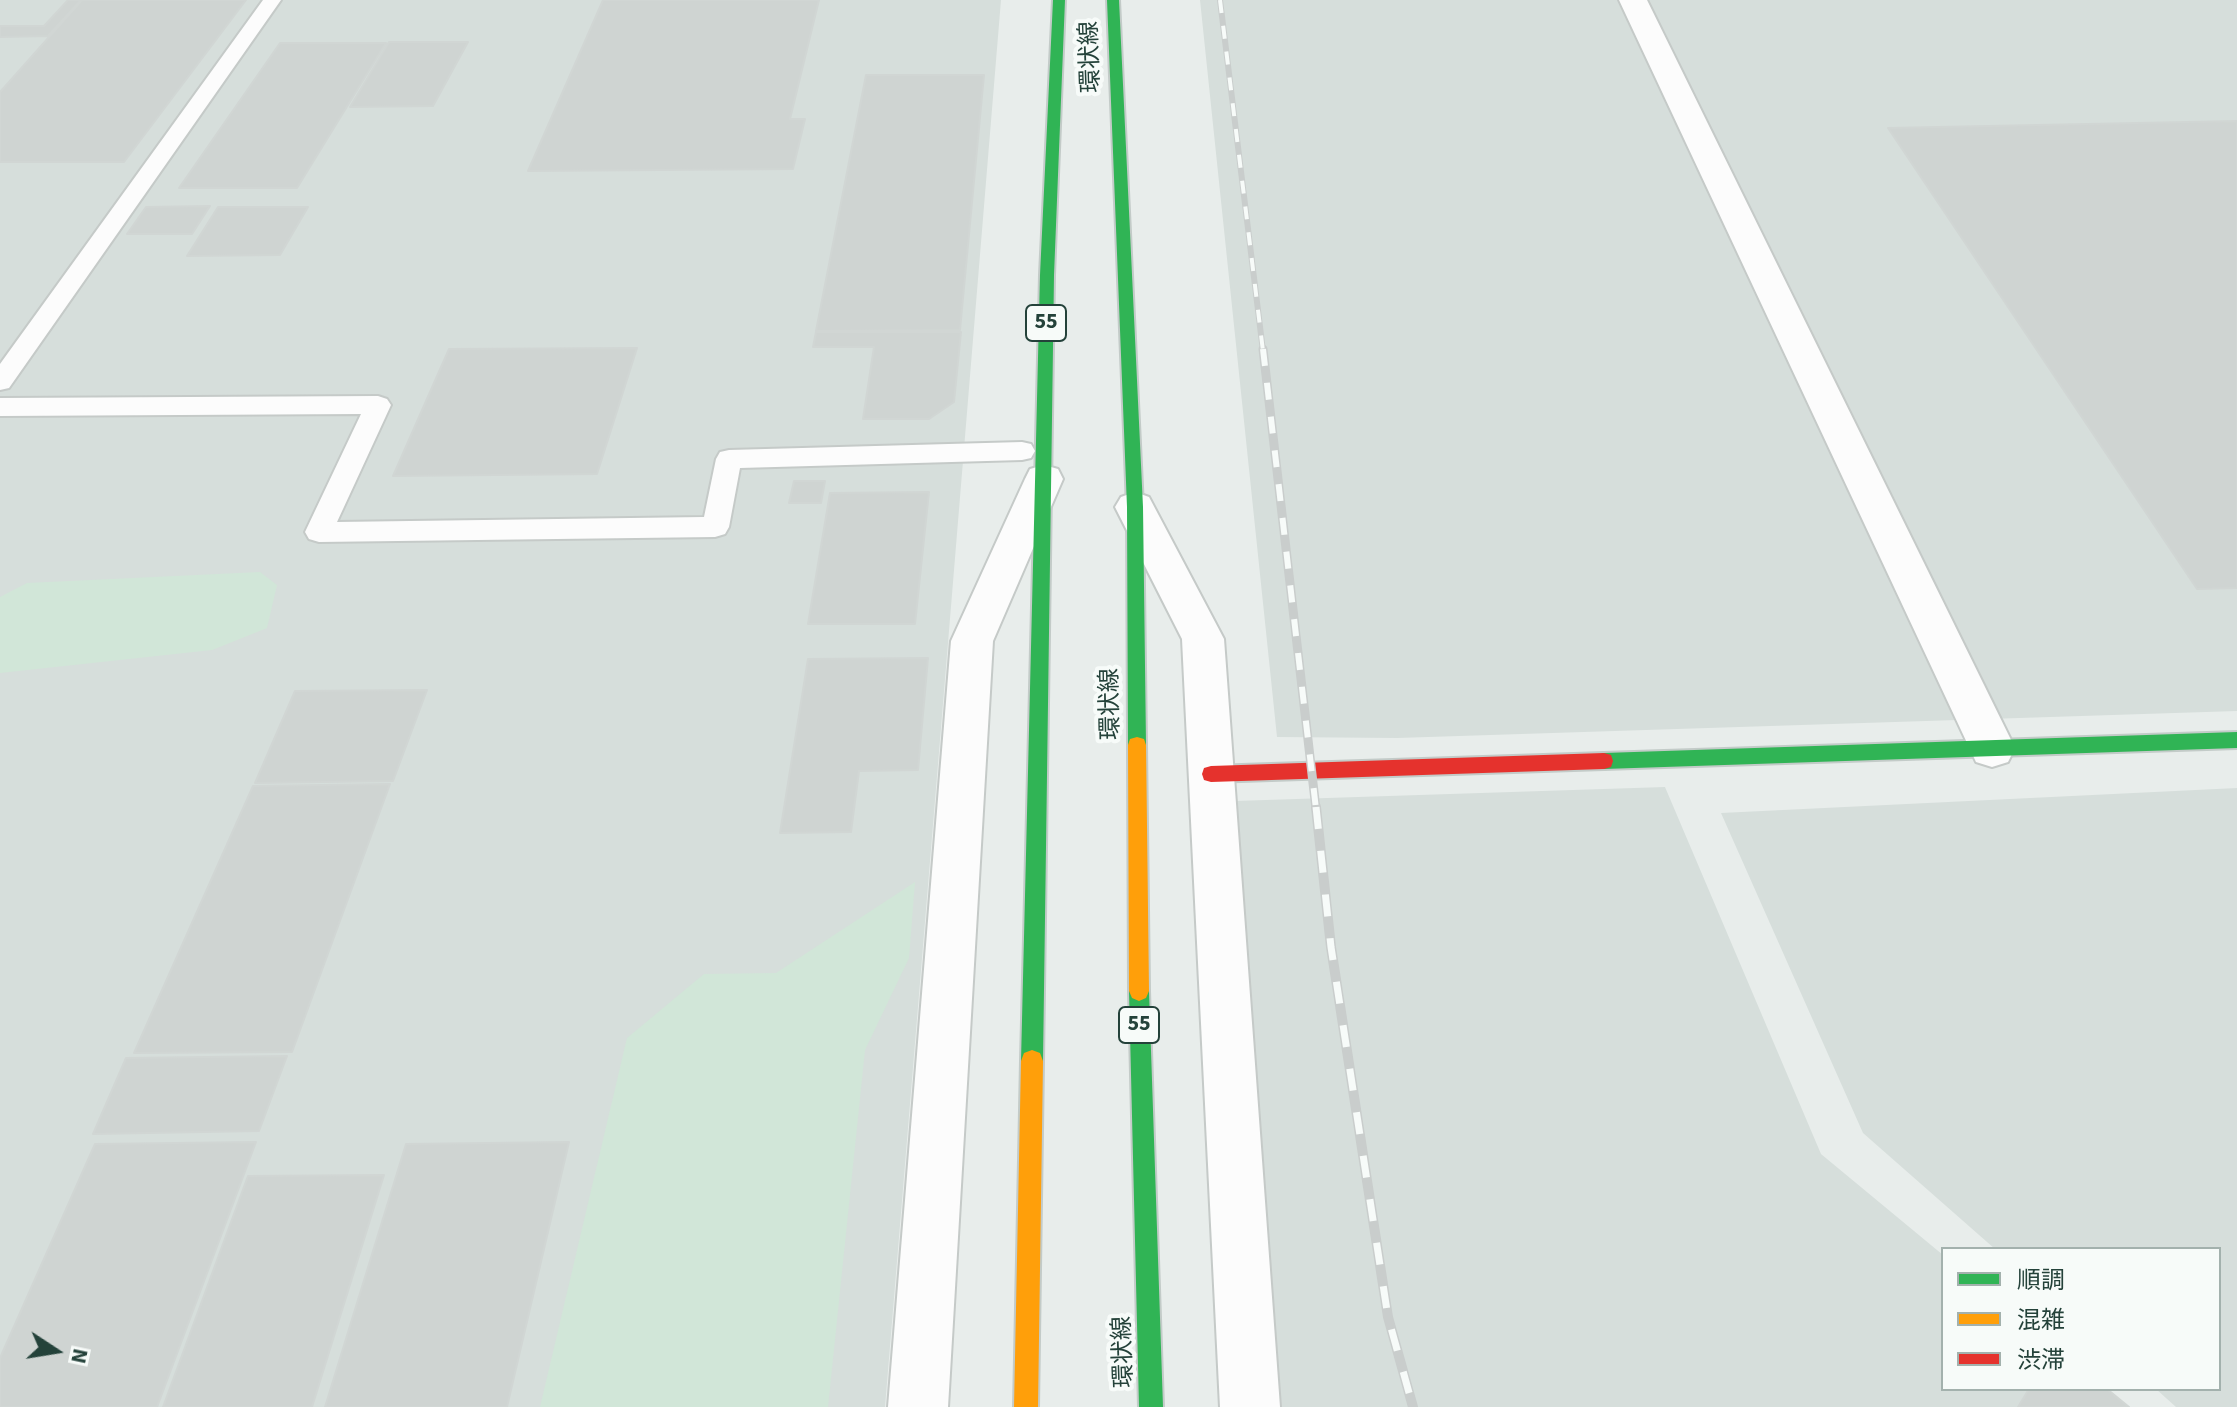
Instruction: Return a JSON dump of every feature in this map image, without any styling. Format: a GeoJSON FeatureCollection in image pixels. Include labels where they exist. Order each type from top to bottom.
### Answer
{"type":"FeatureCollection","features":[{"type":"Feature","properties":{"kind":"main road","name":"環状線"},"geometry":{"type":"LineString","coordinates":[[1026,1407],[1040,646],[1033,465],[1047,275],[1059,0]]}},
{"type":"Feature","properties":{"kind":"main road","name":"環状線"},"geometry":{"type":"LineString","coordinates":[[1113,0],[1135,507],[1139,1049],[1151,1407]]}},
{"type":"Feature","properties":{"kind":"main road"},"geometry":{"type":"LineString","coordinates":[[1211,774],[2237,740]]}},
{"type":"Feature","properties":{"kind":"street"},"geometry":{"type":"LineString","coordinates":[[1633,0],[1992,748]]}},
{"type":"Feature","properties":{"kind":"street"},"geometry":{"type":"LineString","coordinates":[[918,1407],[972,641],[1033,465]]}},
{"type":"Feature","properties":{"kind":"street"},"geometry":{"type":"LineString","coordinates":[[1135,507],[1203,639],[1250,1407]]}},
{"type":"Feature","properties":{"kind":"lane"},"geometry":{"type":"LineString","coordinates":[[0,382],[272,0]]}},
{"type":"Feature","properties":{"kind":"lane"},"geometry":{"type":"LineString","coordinates":[[0,407],[378,405],[319,532],[715,527],[729,459],[1033,465]]}},
{"type":"Feature","properties":{"kind":"shaded area"},"geometry":{"type":"Polygon","coordinates":[[[0,0],[1001,0],[885,1407],[0,1407],[0,0]]]}},
{"type":"Feature","properties":{"kind":"shaded area"},"geometry":{"type":"Polygon","coordinates":[[[1200,0],[2237,0],[2237,711],[1397,738],[1277,737],[1200,0]]]}},
{"type":"Feature","properties":{"kind":"shaded area"},"geometry":{"type":"Polygon","coordinates":[[[1665,787],[1821,1154],[1941,1253],[1941,1391],[2106,1391],[2126,1407],[1277,1407],[1235,801],[1665,787]]]}},
{"type":"Feature","properties":{"kind":"shaded area"},"geometry":{"type":"Polygon","coordinates":[[[2237,788],[2237,1407],[2176,1407],[2158,1391],[2221,1391],[2221,1247],[1993,1247],[1863,1133],[1721,813],[2237,788]]]}},
{"type":"Feature","properties":{"kind":"green space"},"geometry":{"type":"Polygon","coordinates":[[[260,572],[277,585],[267,628],[212,650],[0,673],[0,597],[27,583],[260,572]]]}},
{"type":"Feature","properties":{"kind":"green space"},"geometry":{"type":"Polygon","coordinates":[[[915,882],[909,958],[865,1050],[828,1407],[540,1407],[627,1038],[704,974],[776,973],[915,882]]]}},
{"type":"Feature","properties":{"kind":"building"},"geometry":{"type":"Polygon","coordinates":[[[68,0],[81,0],[48,36],[0,37],[0,26],[44,26],[68,0]]]}},
{"type":"Feature","properties":{"kind":"building"},"geometry":{"type":"Polygon","coordinates":[[[82,0],[246,0],[124,162],[0,162],[0,92],[82,0]]]}},
{"type":"Feature","properties":{"kind":"building"},"geometry":{"type":"Polygon","coordinates":[[[603,0],[819,0],[790,119],[805,119],[793,169],[528,171],[603,0]]]}},
{"type":"Feature","properties":{"kind":"building"},"geometry":{"type":"Polygon","coordinates":[[[389,42],[468,42],[433,106],[350,107],[389,42]]]}},
{"type":"Feature","properties":{"kind":"building"},"geometry":{"type":"Polygon","coordinates":[[[280,43],[386,43],[297,188],[179,188],[280,43]]]}},
{"type":"Feature","properties":{"kind":"building"},"geometry":{"type":"Polygon","coordinates":[[[866,75],[984,75],[960,330],[816,331],[866,75]]]}},
{"type":"Feature","properties":{"kind":"building"},"geometry":{"type":"Polygon","coordinates":[[[2237,121],[2237,588],[2197,589],[1888,128],[2237,121]]]}},
{"type":"Feature","properties":{"kind":"building"},"geometry":{"type":"Polygon","coordinates":[[[210,206],[192,234],[127,234],[146,207],[210,206]]]}},
{"type":"Feature","properties":{"kind":"building"},"geometry":{"type":"Polygon","coordinates":[[[218,207],[308,207],[280,255],[187,256],[218,207]]]}},
{"type":"Feature","properties":{"kind":"building"},"geometry":{"type":"Polygon","coordinates":[[[816,332],[961,332],[954,402],[929,419],[863,419],[874,347],[813,347],[816,332]]]}},
{"type":"Feature","properties":{"kind":"building"},"geometry":{"type":"Polygon","coordinates":[[[637,348],[597,474],[393,476],[449,349],[637,348]]]}},
{"type":"Feature","properties":{"kind":"building"},"geometry":{"type":"Polygon","coordinates":[[[794,481],[825,481],[821,503],[789,503],[794,481]]]}},
{"type":"Feature","properties":{"kind":"building"},"geometry":{"type":"Polygon","coordinates":[[[929,492],[915,624],[808,624],[830,493],[929,492]]]}},
{"type":"Feature","properties":{"kind":"building"},"geometry":{"type":"Polygon","coordinates":[[[928,658],[918,770],[859,771],[851,832],[780,833],[808,659],[928,658]]]}},
{"type":"Feature","properties":{"kind":"building"},"geometry":{"type":"Polygon","coordinates":[[[427,690],[393,781],[255,783],[295,691],[427,690]]]}},
{"type":"Feature","properties":{"kind":"building"},"geometry":{"type":"Polygon","coordinates":[[[390,784],[292,1052],[134,1053],[253,786],[390,784]]]}},
{"type":"Feature","properties":{"kind":"building"},"geometry":{"type":"Polygon","coordinates":[[[287,1056],[259,1131],[93,1134],[126,1058],[287,1056]]]}},
{"type":"Feature","properties":{"kind":"building"},"geometry":{"type":"Polygon","coordinates":[[[256,1142],[157,1407],[0,1407],[0,1358],[95,1144],[256,1142]]]}},
{"type":"Feature","properties":{"kind":"building"},"geometry":{"type":"Polygon","coordinates":[[[569,1142],[507,1407],[325,1407],[406,1144],[569,1142]]]}},
{"type":"Feature","properties":{"kind":"building"},"geometry":{"type":"Polygon","coordinates":[[[384,1175],[312,1407],[163,1407],[248,1176],[384,1175]]]}},
{"type":"Feature","properties":{"kind":"building"},"geometry":{"type":"Polygon","coordinates":[[[2028,1391],[2109,1391],[2129,1407],[2018,1407],[2028,1391]]]}},
{"type":"Feature","properties":{"kind":"railway"},"geometry":{"type":"LineString","coordinates":[[1220,0],[1263,351]]}},
{"type":"Feature","properties":{"kind":"railway"},"geometry":{"type":"LineString","coordinates":[[1263,349],[1316,809]]}},
{"type":"Feature","properties":{"kind":"railway"},"geometry":{"type":"LineString","coordinates":[[1316,807],[1331,947],[1388,1317],[1413,1407]]}},
{"type":"Feature","properties":{"kind":"traffic: fast"},"geometry":{"type":"LineString","coordinates":[[1032,1061],[1047,275],[1059,0]]}},
{"type":"Feature","properties":{"kind":"traffic: fast"},"geometry":{"type":"LineString","coordinates":[[1113,0],[1135,507],[1137,745]]}},
{"type":"Feature","properties":{"kind":"traffic: fast"},"geometry":{"type":"LineString","coordinates":[[1604,761],[2237,740]]}},
{"type":"Feature","properties":{"kind":"traffic: fast"},"geometry":{"type":"LineString","coordinates":[[1139,991],[1151,1407]]}},
{"type":"Feature","properties":{"kind":"traffic: slow"},"geometry":{"type":"LineString","coordinates":[[1137,745],[1139,991]]}},
{"type":"Feature","properties":{"kind":"traffic: slow"},"geometry":{"type":"LineString","coordinates":[[1026,1407],[1032,1061]]}},
{"type":"Feature","properties":{"kind":"traffic: jam"},"geometry":{"type":"LineString","coordinates":[[1211,774],[1604,761]]}}]}
